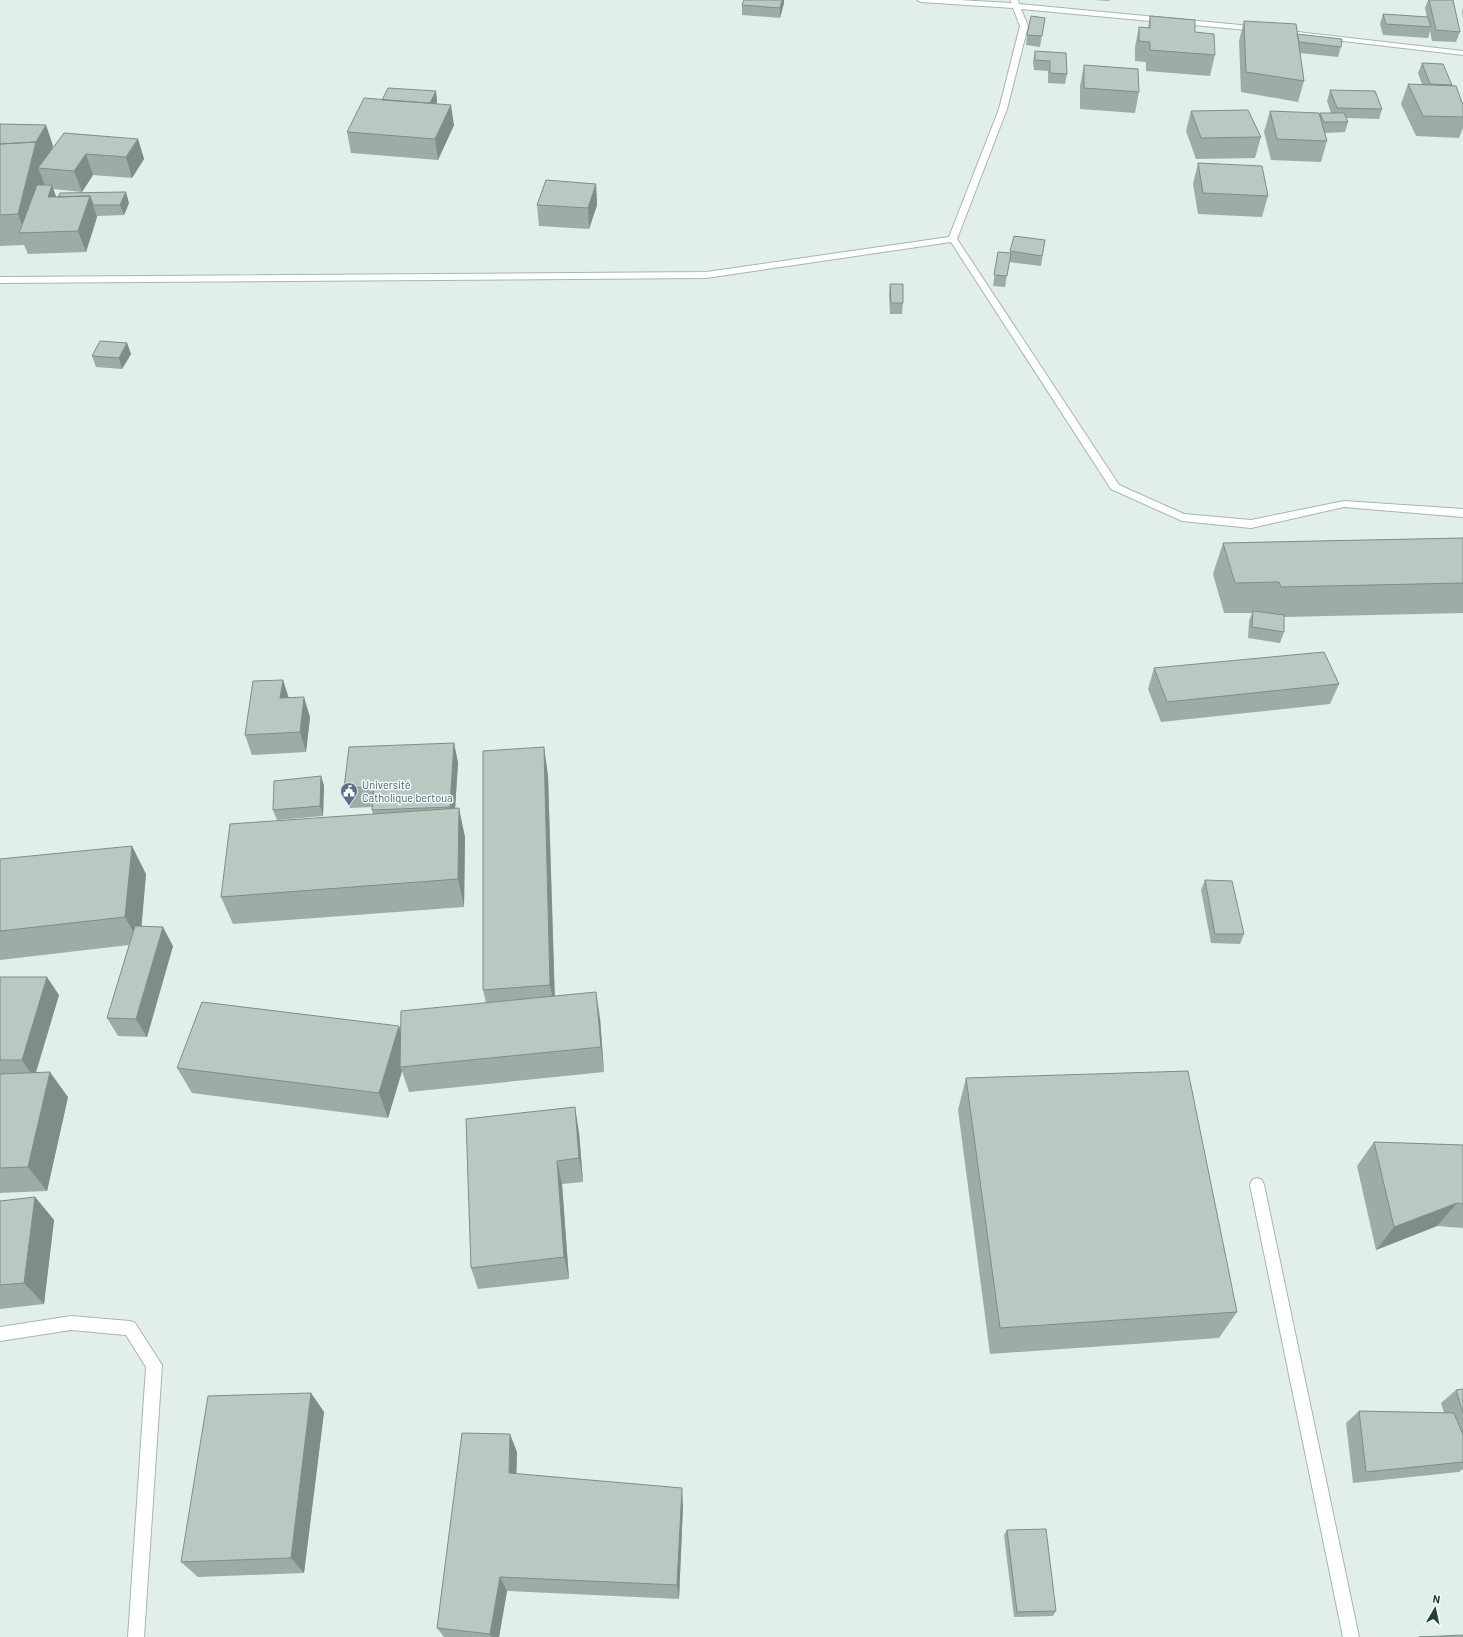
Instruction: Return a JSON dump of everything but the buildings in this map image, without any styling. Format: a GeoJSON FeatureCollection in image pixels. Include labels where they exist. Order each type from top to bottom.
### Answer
{"type":"FeatureCollection","features":[{"type":"Feature","properties":{"kind":"street"},"geometry":{"type":"LineString","coordinates":[[921,0],[1015,3],[1271,30],[1463,53]]}},
{"type":"Feature","properties":{"kind":"street"},"geometry":{"type":"LineString","coordinates":[[953,240],[1003,109],[1024,26],[1015,3]]}},
{"type":"Feature","properties":{"kind":"street"},"geometry":{"type":"LineString","coordinates":[[0,280],[706,275],[953,240]]}},
{"type":"Feature","properties":{"kind":"street"},"geometry":{"type":"LineString","coordinates":[[953,240],[1115,487],[1182,517],[1251,524],[1344,504],[1463,513]]}},
{"type":"Feature","properties":{"kind":"street"},"geometry":{"type":"LineString","coordinates":[[1257,1185],[1328,1521],[1350,1637]]}},
{"type":"Feature","properties":{"kind":"street"},"geometry":{"type":"LineString","coordinates":[[0,1334],[71,1323],[130,1328],[154,1365],[136,1637]]}},
{"type":"Feature","properties":{"kind":"place","name":"Université Catholique bertoua"},"geometry":{"type":"Point","coordinates":[349,806]}}]}
